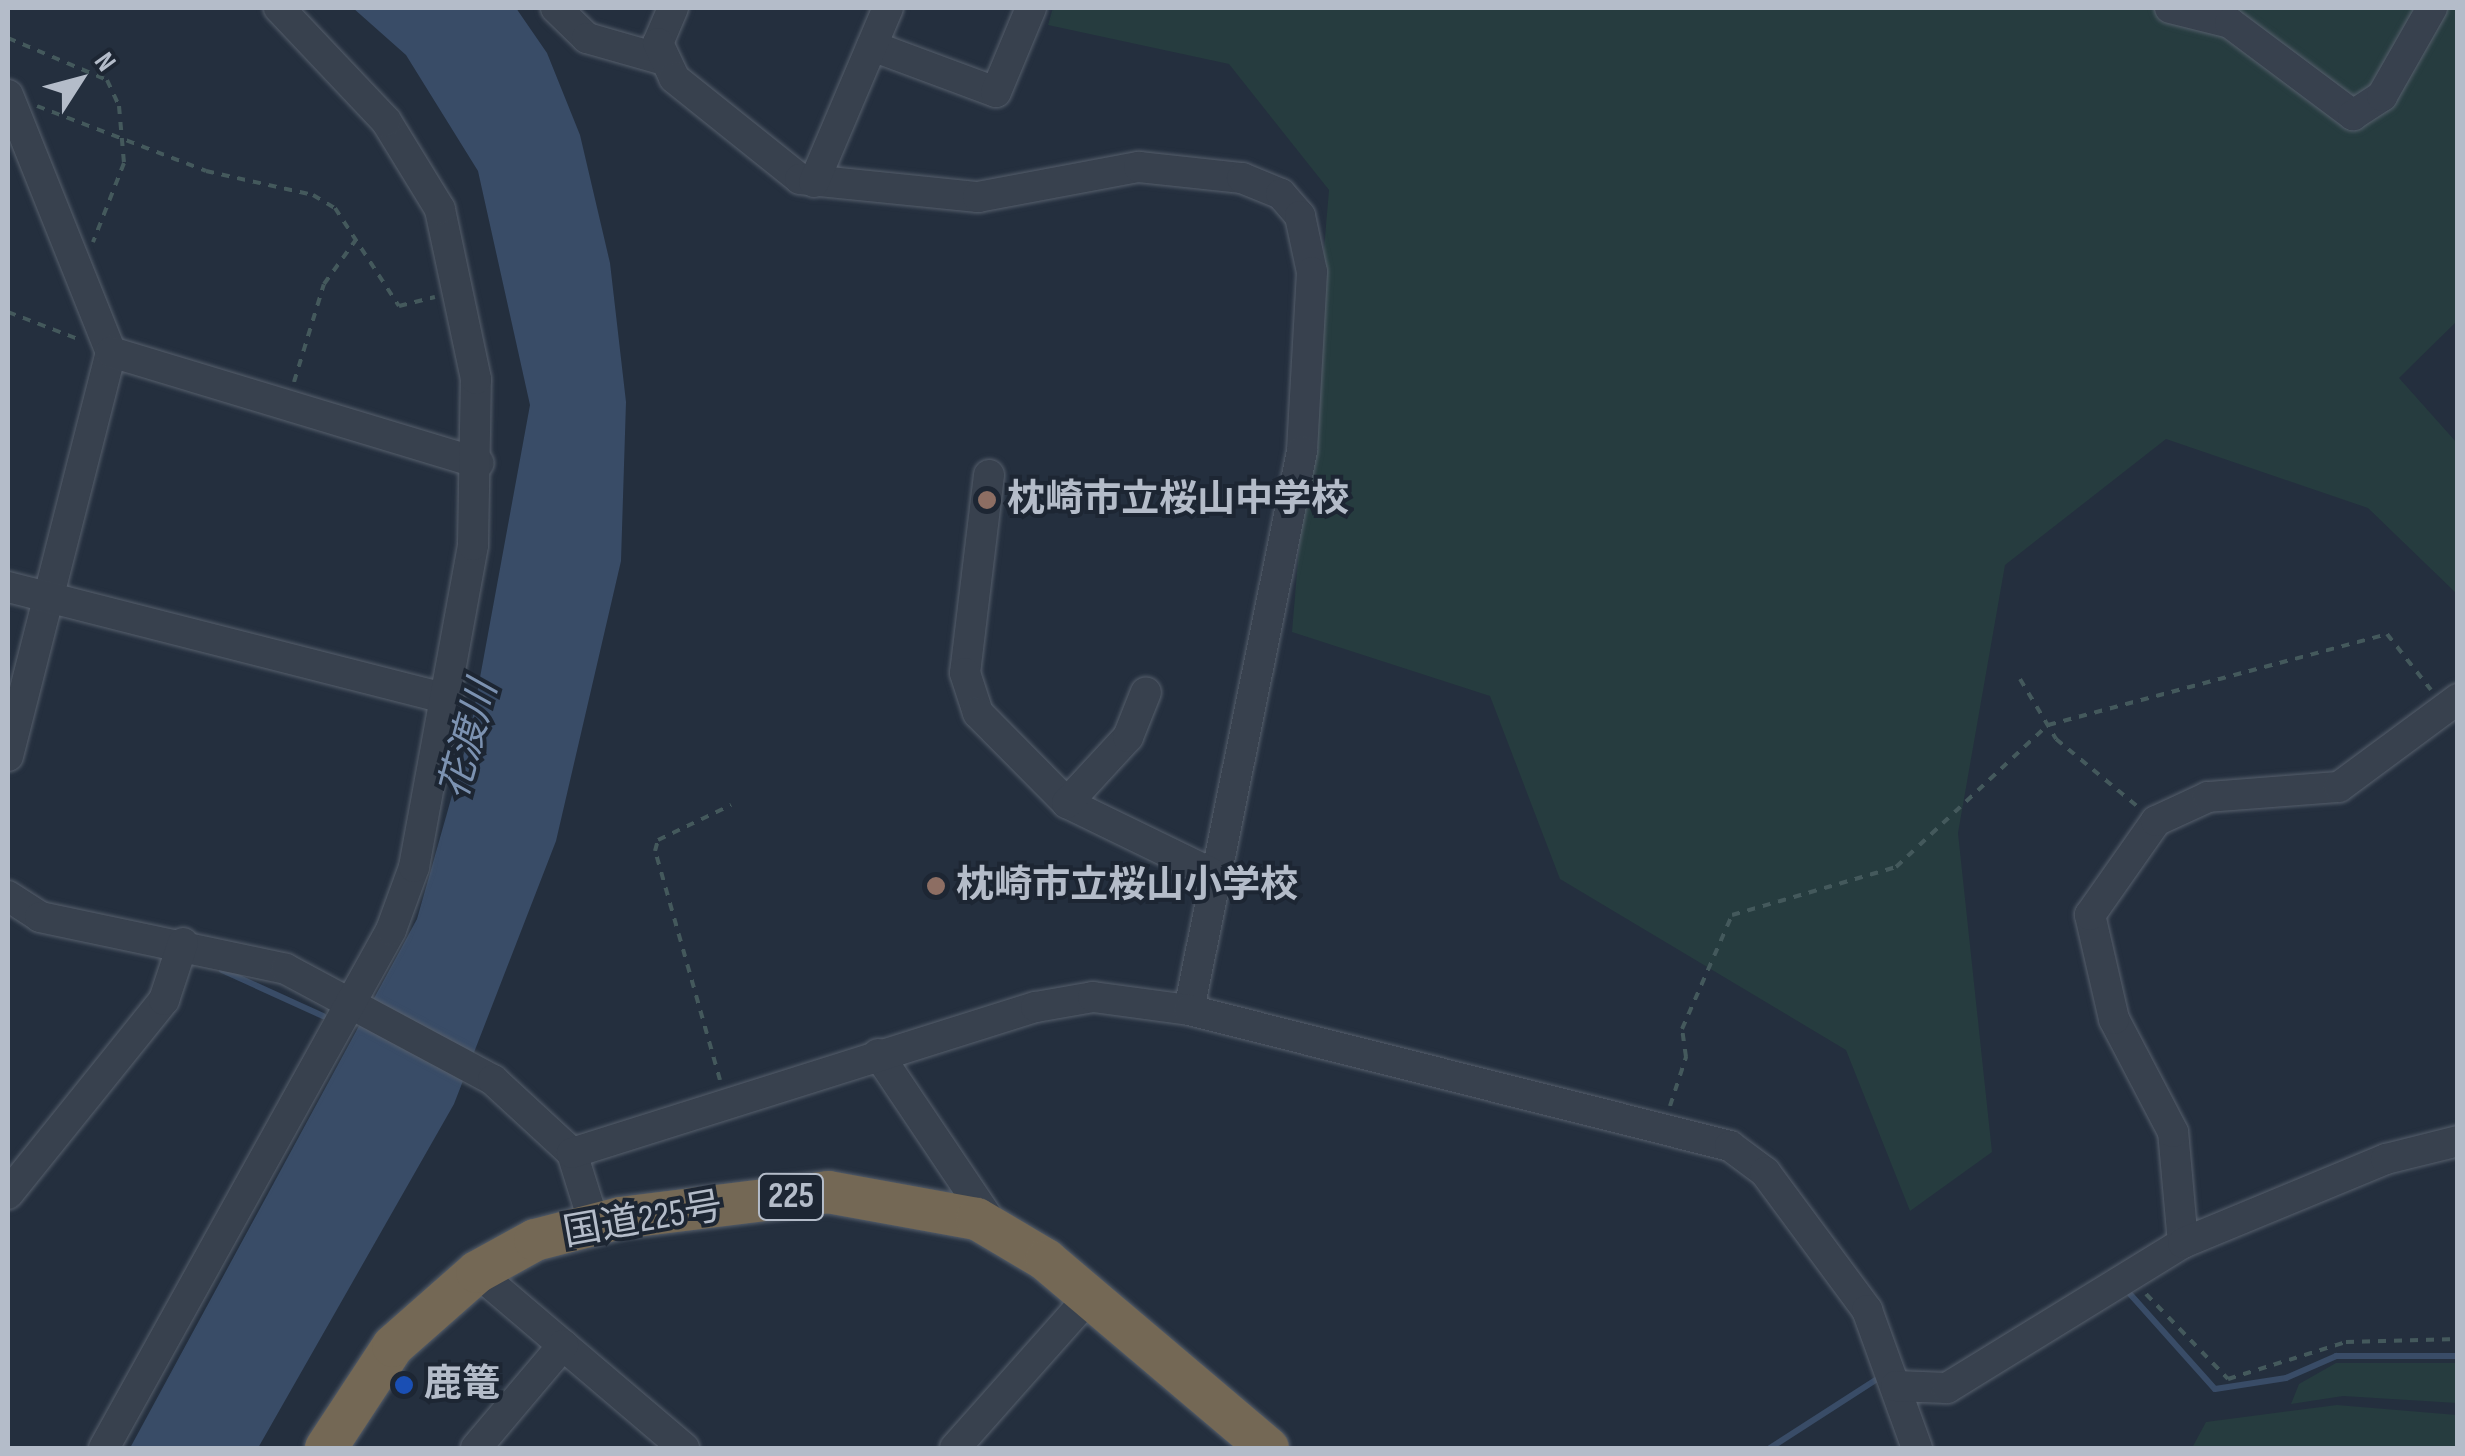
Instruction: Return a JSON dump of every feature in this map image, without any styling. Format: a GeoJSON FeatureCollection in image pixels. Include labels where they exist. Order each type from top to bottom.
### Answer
{"type":"FeatureCollection","features":[{"type":"Feature","properties":{"kind":"highway","name":"国道225号"},"geometry":{"type":"LineString","coordinates":[[326,1448],[393,1346],[478,1272],[535,1240],[594,1223],[828,1192],[908,1202],[998,1232],[1090,1296],[1268,1448]]}},
{"type":"Feature","properties":{"kind":"street"},"geometry":{"type":"LineString","coordinates":[[104,1448],[356,1004],[414,866],[449,700],[479,462],[464,290],[418,167],[350,76],[279,8]]}},
{"type":"Feature","properties":{"kind":"street"},"geometry":{"type":"LineString","coordinates":[[556,8],[587,38],[660,60],[773,166],[814,182],[1007,196],[1093,169],[1138,166],[1242,178],[1280,194],[1300,216],[1312,272],[1302,452],[1211,872],[1218,890],[1190,1010]]}},
{"type":"Feature","properties":{"kind":"street"},"geometry":{"type":"LineString","coordinates":[[660,60],[673,8]]}},
{"type":"Feature","properties":{"kind":"street"},"geometry":{"type":"LineString","coordinates":[[814,182],[888,8]]}},
{"type":"Feature","properties":{"kind":"street"},"geometry":{"type":"LineString","coordinates":[[872,46],[996,92],[1031,8]]}},
{"type":"Feature","properties":{"kind":"street"},"geometry":{"type":"LineString","coordinates":[[2170,8],[2230,23],[2353,115],[2382,96],[2432,8]]}},
{"type":"Feature","properties":{"kind":"street"},"geometry":{"type":"LineString","coordinates":[[8,756],[112,352],[10,101]]}},
{"type":"Feature","properties":{"kind":"street"},"geometry":{"type":"LineString","coordinates":[[112,352],[479,462]]}},
{"type":"Feature","properties":{"kind":"street"},"geometry":{"type":"LineString","coordinates":[[989,475],[965,674],[994,733],[1068,803],[1211,872]]}},
{"type":"Feature","properties":{"kind":"street"},"geometry":{"type":"LineString","coordinates":[[8,588],[449,700]]}},
{"type":"Feature","properties":{"kind":"street"},"geometry":{"type":"LineString","coordinates":[[1068,803],[1128,737],[1146,692]]}},
{"type":"Feature","properties":{"kind":"street"},"geometry":{"type":"LineString","coordinates":[[2183,1244],[2173,1132],[2114,1019],[2090,914],[2156,821],[2208,797],[2338,787],[2452,704]]}},
{"type":"Feature","properties":{"kind":"street"},"geometry":{"type":"LineString","coordinates":[[8,896],[40,918],[183,942],[268,963],[356,1004],[493,1080],[572,1153],[594,1223]]}},
{"type":"Feature","properties":{"kind":"street"},"geometry":{"type":"LineString","coordinates":[[8,1194],[164,1000],[183,942]]}},
{"type":"Feature","properties":{"kind":"street"},"geometry":{"type":"LineString","coordinates":[[572,1153],[878,1054],[1093,998],[1190,1010],[1664,1124],[1730,1146],[1765,1172],[1868,1310],[1917,1448]]}},
{"type":"Feature","properties":{"kind":"street"},"geometry":{"type":"LineString","coordinates":[[878,1054],[998,1232]]}},
{"type":"Feature","properties":{"kind":"street"},"geometry":{"type":"LineString","coordinates":[[1896,1386],[1947,1388],[2183,1244],[2386,1159],[2458,1141]]}},
{"type":"Feature","properties":{"kind":"street"},"geometry":{"type":"LineString","coordinates":[[478,1272],[684,1448]]}},
{"type":"Feature","properties":{"kind":"street"},"geometry":{"type":"LineString","coordinates":[[955,1448],[1090,1296]]}},
{"type":"Feature","properties":{"kind":"street"},"geometry":{"type":"LineString","coordinates":[[476,1448],[563,1345]]}},
{"type":"Feature","properties":{"kind":"path"},"geometry":{"type":"LineString","coordinates":[[8,38],[107,80],[118,106],[115,131],[124,163],[81,274]]}},
{"type":"Feature","properties":{"kind":"path"},"geometry":{"type":"LineString","coordinates":[[10,101],[28,103],[115,131],[206,171],[313,195],[335,208],[399,306],[464,290]]}},
{"type":"Feature","properties":{"kind":"path"},"geometry":{"type":"LineString","coordinates":[[287,404],[324,284],[355,241]]}},
{"type":"Feature","properties":{"kind":"path"},"geometry":{"type":"LineString","coordinates":[[8,312],[112,352]]}},
{"type":"Feature","properties":{"kind":"path"},"geometry":{"type":"LineString","coordinates":[[1664,1124],[1686,1057],[1682,1030],[1732,916],[1896,867],[2048,726],[2387,634],[2452,704]]}},
{"type":"Feature","properties":{"kind":"path"},"geometry":{"type":"LineString","coordinates":[[2020,679],[2048,726],[2156,821]]}},
{"type":"Feature","properties":{"kind":"path"},"geometry":{"type":"LineString","coordinates":[[726,1102],[655,850],[658,840],[731,805]]}},
{"type":"Feature","properties":{"kind":"path"},"geometry":{"type":"LineString","coordinates":[[2131,1278],[2228,1379],[2346,1342],[2458,1339]]}},
{"type":"Feature","properties":{"kind":"green space"},"geometry":{"type":"Polygon","coordinates":[[[1053,8],[2457,8],[2457,321],[2399,378],[2457,443],[2457,594],[2368,508],[2166,439],[2005,565],[1958,833],[1992,1152],[1910,1211],[1846,1050],[1560,879],[1490,696],[1292,632],[1329,190],[1229,64],[1048,25],[1053,8]]]}},
{"type":"Feature","properties":{"kind":"green space"},"geometry":{"type":"Polygon","coordinates":[[[2336,1363],[2457,1363],[2457,1403],[2343,1396],[2291,1404],[2299,1384],[2336,1363]]]}},
{"type":"Feature","properties":{"kind":"green space"},"geometry":{"type":"Polygon","coordinates":[[[2337,1405],[2457,1415],[2457,1448],[2192,1448],[2206,1422],[2337,1405]]]}},
{"type":"Feature","properties":{"kind":"water","name":"花渡川"},"geometry":{"type":"Polygon","coordinates":[[[353,8],[516,8],[547,53],[580,135],[610,263],[626,402],[621,561],[556,841],[454,1104],[258,1448],[130,1448],[417,919],[470,732],[530,405],[478,171],[406,55],[353,8]]]}},
{"type":"Feature","properties":{"kind":"waterway"},"geometry":{"type":"LineString","coordinates":[[222,970],[323,1016]]}},
{"type":"Feature","properties":{"kind":"waterway"},"geometry":{"type":"LineString","coordinates":[[2130,1294],[2215,1389],[2286,1378],[2336,1356],[2458,1356]]}},
{"type":"Feature","properties":{"kind":"waterway"},"geometry":{"type":"LineString","coordinates":[[1770,1448],[1877,1379]]}},
{"type":"Feature","properties":{"kind":"place","name":"枕崎市立桜山中学校"},"geometry":{"type":"Point","coordinates":[987,500]}},
{"type":"Feature","properties":{"kind":"place","name":"枕崎市立桜山小学校"},"geometry":{"type":"Point","coordinates":[936,886]}},
{"type":"Feature","properties":{"kind":"place","name":"鹿篭"},"geometry":{"type":"Point","coordinates":[404,1385]}}]}
